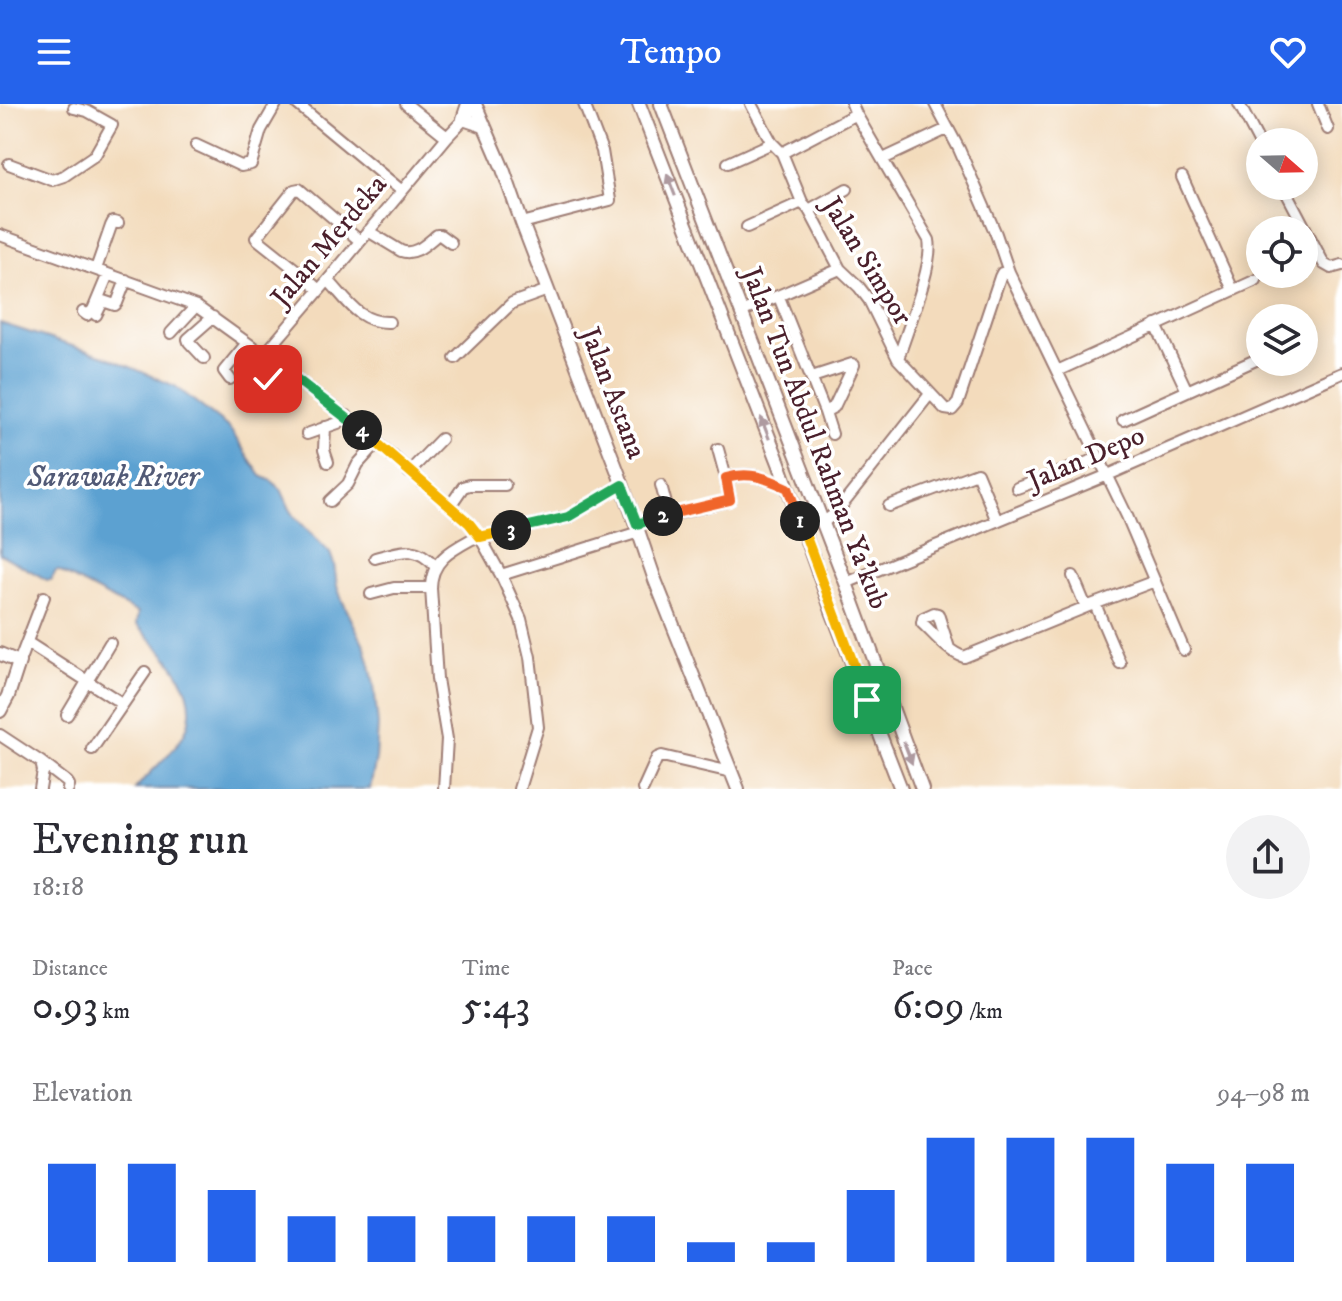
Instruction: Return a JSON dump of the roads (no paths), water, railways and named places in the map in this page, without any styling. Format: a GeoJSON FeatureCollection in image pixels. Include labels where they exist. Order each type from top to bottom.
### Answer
{"type":"FeatureCollection","features":[{"type":"Feature","properties":{"kind":"main road","name":"Jalan Tun Abdul Rahman Ya'kub"},"geometry":{"type":"LineString","coordinates":[[639,104],[779,463],[901,789]]}},
{"type":"Feature","properties":{"kind":"main road","name":"Jalan Tun Abdul Rahman Ya'kub"},"geometry":{"type":"LineString","coordinates":[[661,104],[922,789]]}},
{"type":"Feature","properties":{"kind":"main road"},"geometry":{"type":"LineString","coordinates":[[473,105],[463,119],[484,126]]}},
{"type":"Feature","properties":{"kind":"main road","name":"Jalan Astana"},"geometry":{"type":"LineString","coordinates":[[473,105],[503,169],[655,580],[738,789]]}},
{"type":"Feature","properties":{"kind":"main road"},"geometry":{"type":"LineString","coordinates":[[0,654],[19,662],[0,711]]}},
{"type":"Feature","properties":{"kind":"street"},"geometry":{"type":"LineString","coordinates":[[94,115],[104,104]]}},
{"type":"Feature","properties":{"kind":"street"},"geometry":{"type":"LineString","coordinates":[[196,145],[241,166],[251,164],[261,130],[276,104]]}},
{"type":"Feature","properties":{"kind":"street"},"geometry":{"type":"LineString","coordinates":[[297,104],[402,191]]}},
{"type":"Feature","properties":{"kind":"street"},"geometry":{"type":"LineString","coordinates":[[406,104],[447,137]]}},
{"type":"Feature","properties":{"kind":"street"},"geometry":{"type":"LineString","coordinates":[[522,223],[610,200],[602,151],[584,104]]}},
{"type":"Feature","properties":{"kind":"street","name":"Jalan Simpor"},"geometry":{"type":"LineString","coordinates":[[751,104],[772,143],[782,153],[840,269],[869,300],[898,359],[945,409],[952,410],[958,403],[1000,277],[1002,273],[1009,272]]}},
{"type":"Feature","properties":{"kind":"street"},"geometry":{"type":"LineString","coordinates":[[935,104],[959,149],[1009,272],[1108,475],[1184,650]]}},
{"type":"Feature","properties":{"kind":"street"},"geometry":{"type":"LineString","coordinates":[[1239,104],[1252,128]]}},
{"type":"Feature","properties":{"kind":"street"},"geometry":{"type":"LineString","coordinates":[[1318,104],[1328,129]]}},
{"type":"Feature","properties":{"kind":"street"},"geometry":{"type":"LineString","coordinates":[[9,164],[52,180],[64,176],[95,155],[112,125],[74,108]]}},
{"type":"Feature","properties":{"kind":"street"},"geometry":{"type":"LineString","coordinates":[[782,153],[854,109],[929,240],[931,246],[927,267],[898,359]]}},
{"type":"Feature","properties":{"kind":"street","name":"Jalan Merdeka"},"geometry":{"type":"LineString","coordinates":[[264,355],[463,119]]}},
{"type":"Feature","properties":{"kind":"street"},"geometry":{"type":"LineString","coordinates":[[883,159],[947,129]]}},
{"type":"Feature","properties":{"kind":"street"},"geometry":{"type":"LineString","coordinates":[[728,163],[772,143]]}},
{"type":"Feature","properties":{"kind":"street"},"geometry":{"type":"LineString","coordinates":[[1182,177],[1233,290]]}},
{"type":"Feature","properties":{"kind":"street"},"geometry":{"type":"LineString","coordinates":[[319,290],[256,238],[294,190],[299,189],[360,241]]}},
{"type":"Feature","properties":{"kind":"street"},"geometry":{"type":"LineString","coordinates":[[747,227],[847,189]]}},
{"type":"Feature","properties":{"kind":"street"},"geometry":{"type":"LineString","coordinates":[[1290,200],[1324,264],[1331,268],[1342,265]]}},
{"type":"Feature","properties":{"kind":"street"},"geometry":{"type":"LineString","coordinates":[[96,269],[111,226],[113,222],[118,223]]}},
{"type":"Feature","properties":{"kind":"street"},"geometry":{"type":"LineString","coordinates":[[368,231],[406,253],[413,253],[437,235],[451,243]]}},
{"type":"Feature","properties":{"kind":"street"},"geometry":{"type":"LineString","coordinates":[[0,235],[196,306],[347,416],[469,523],[501,575],[521,619],[530,657],[538,727],[519,789]]}},
{"type":"Feature","properties":{"kind":"street"},"geometry":{"type":"LineString","coordinates":[[741,312],[840,269]]}},
{"type":"Feature","properties":{"kind":"street"},"geometry":{"type":"LineString","coordinates":[[83,312],[87,315],[93,310],[108,274]]}},
{"type":"Feature","properties":{"kind":"street"},"geometry":{"type":"LineString","coordinates":[[96,315],[103,301],[117,303],[126,280]]}},
{"type":"Feature","properties":{"kind":"street"},"geometry":{"type":"LineString","coordinates":[[328,280],[360,315],[373,321],[389,322]]}},
{"type":"Feature","properties":{"kind":"street"},"geometry":{"type":"LineString","coordinates":[[1057,371],[1246,284]]}},
{"type":"Feature","properties":{"kind":"street"},"geometry":{"type":"LineString","coordinates":[[455,358],[512,303],[548,290]]}},
{"type":"Feature","properties":{"kind":"street"},"geometry":{"type":"LineString","coordinates":[[779,297],[832,434]]}},
{"type":"Feature","properties":{"kind":"street"},"geometry":{"type":"LineString","coordinates":[[171,333],[196,306]]}},
{"type":"Feature","properties":{"kind":"street"},"geometry":{"type":"LineString","coordinates":[[204,358],[188,339],[213,317]]}},
{"type":"Feature","properties":{"kind":"street"},"geometry":{"type":"LineString","coordinates":[[1156,325],[1187,391]]}},
{"type":"Feature","properties":{"kind":"street"},"geometry":{"type":"LineString","coordinates":[[230,379],[224,371],[247,343]]}},
{"type":"Feature","properties":{"kind":"street"},"geometry":{"type":"LineString","coordinates":[[277,364],[267,374],[277,394]]}},
{"type":"Feature","properties":{"kind":"street"},"geometry":{"type":"LineString","coordinates":[[1123,420],[1246,364]]}},
{"type":"Feature","properties":{"kind":"street"},"geometry":{"type":"LineString","coordinates":[[812,377],[854,365],[834,407],[825,412]]}},
{"type":"Feature","properties":{"kind":"street","name":"Jalan Depo"},"geometry":{"type":"LineString","coordinates":[[846,583],[1108,475],[1342,373]]}},
{"type":"Feature","properties":{"kind":"street"},"geometry":{"type":"LineString","coordinates":[[254,390],[268,379]]}},
{"type":"Feature","properties":{"kind":"street"},"geometry":{"type":"LineString","coordinates":[[822,523],[836,513],[930,394]]}},
{"type":"Feature","properties":{"kind":"street"},"geometry":{"type":"LineString","coordinates":[[307,434],[338,423],[347,416]]}},
{"type":"Feature","properties":{"kind":"street"},"geometry":{"type":"LineString","coordinates":[[325,427],[324,450],[328,462]]}},
{"type":"Feature","properties":{"kind":"street"},"geometry":{"type":"LineString","coordinates":[[409,472],[441,439]]}},
{"type":"Feature","properties":{"kind":"street"},"geometry":{"type":"LineString","coordinates":[[330,501],[348,484],[358,464],[377,443]]}},
{"type":"Feature","properties":{"kind":"street"},"geometry":{"type":"LineString","coordinates":[[501,575],[669,515],[730,500],[718,449]]}},
{"type":"Feature","properties":{"kind":"street"},"geometry":{"type":"LineString","coordinates":[[1017,488],[1099,458]]}},
{"type":"Feature","properties":{"kind":"street"},"geometry":{"type":"LineString","coordinates":[[767,479],[779,463]]}},
{"type":"Feature","properties":{"kind":"street"},"geometry":{"type":"LineString","coordinates":[[726,478],[743,473],[788,488]]}},
{"type":"Feature","properties":{"kind":"street"},"geometry":{"type":"LineString","coordinates":[[889,506],[977,473],[997,521]]}},
{"type":"Feature","properties":{"kind":"street"},"geometry":{"type":"LineString","coordinates":[[450,506],[463,487],[505,485]]}},
{"type":"Feature","properties":{"kind":"street"},"geometry":{"type":"LineString","coordinates":[[444,789],[447,739],[437,679],[431,588],[435,566],[460,545],[480,537],[568,517],[622,485]]}},
{"type":"Feature","properties":{"kind":"street"},"geometry":{"type":"LineString","coordinates":[[661,485],[669,515]]}},
{"type":"Feature","properties":{"kind":"street"},"geometry":{"type":"LineString","coordinates":[[375,558],[415,551],[426,556],[435,566]]}},
{"type":"Feature","properties":{"kind":"street"},"geometry":{"type":"LineString","coordinates":[[1073,576],[1120,663]]}},
{"type":"Feature","properties":{"kind":"street"},"geometry":{"type":"LineString","coordinates":[[949,648],[964,657],[1155,581]]}},
{"type":"Feature","properties":{"kind":"street"},"geometry":{"type":"LineString","coordinates":[[371,594],[394,588],[431,588]]}},
{"type":"Feature","properties":{"kind":"street"},"geometry":{"type":"LineString","coordinates":[[19,662],[44,597]]}},
{"type":"Feature","properties":{"kind":"street"},"geometry":{"type":"LineString","coordinates":[[28,643],[123,704]]}},
{"type":"Feature","properties":{"kind":"street"},"geometry":{"type":"LineString","coordinates":[[67,715],[110,643]]}},
{"type":"Feature","properties":{"kind":"street"},"geometry":{"type":"LineString","coordinates":[[92,749],[145,672]]}},
{"type":"Feature","properties":{"kind":"street"},"geometry":{"type":"LineString","coordinates":[[0,735],[67,782],[68,789]]}},
{"type":"Feature","properties":{"kind":"street"},"geometry":{"type":"LineString","coordinates":[[643,789],[657,758],[662,756],[731,772]]}},
{"type":"Feature","properties":{"kind":"street"},"geometry":{"type":"LineString","coordinates":[[40,789],[41,762]]}},
{"type":"Feature","properties":{"kind":"water","name":"Sarawak River"},"geometry":{"type":"Polygon","coordinates":[[[0,323],[107,357],[175,386],[229,428],[261,476],[281,489],[295,517],[330,553],[342,600],[365,647],[374,685],[378,725],[370,789],[135,789],[169,754],[185,732],[190,716],[185,686],[168,659],[136,624],[138,613],[59,571],[47,580],[0,554],[0,323]]]}}]}
